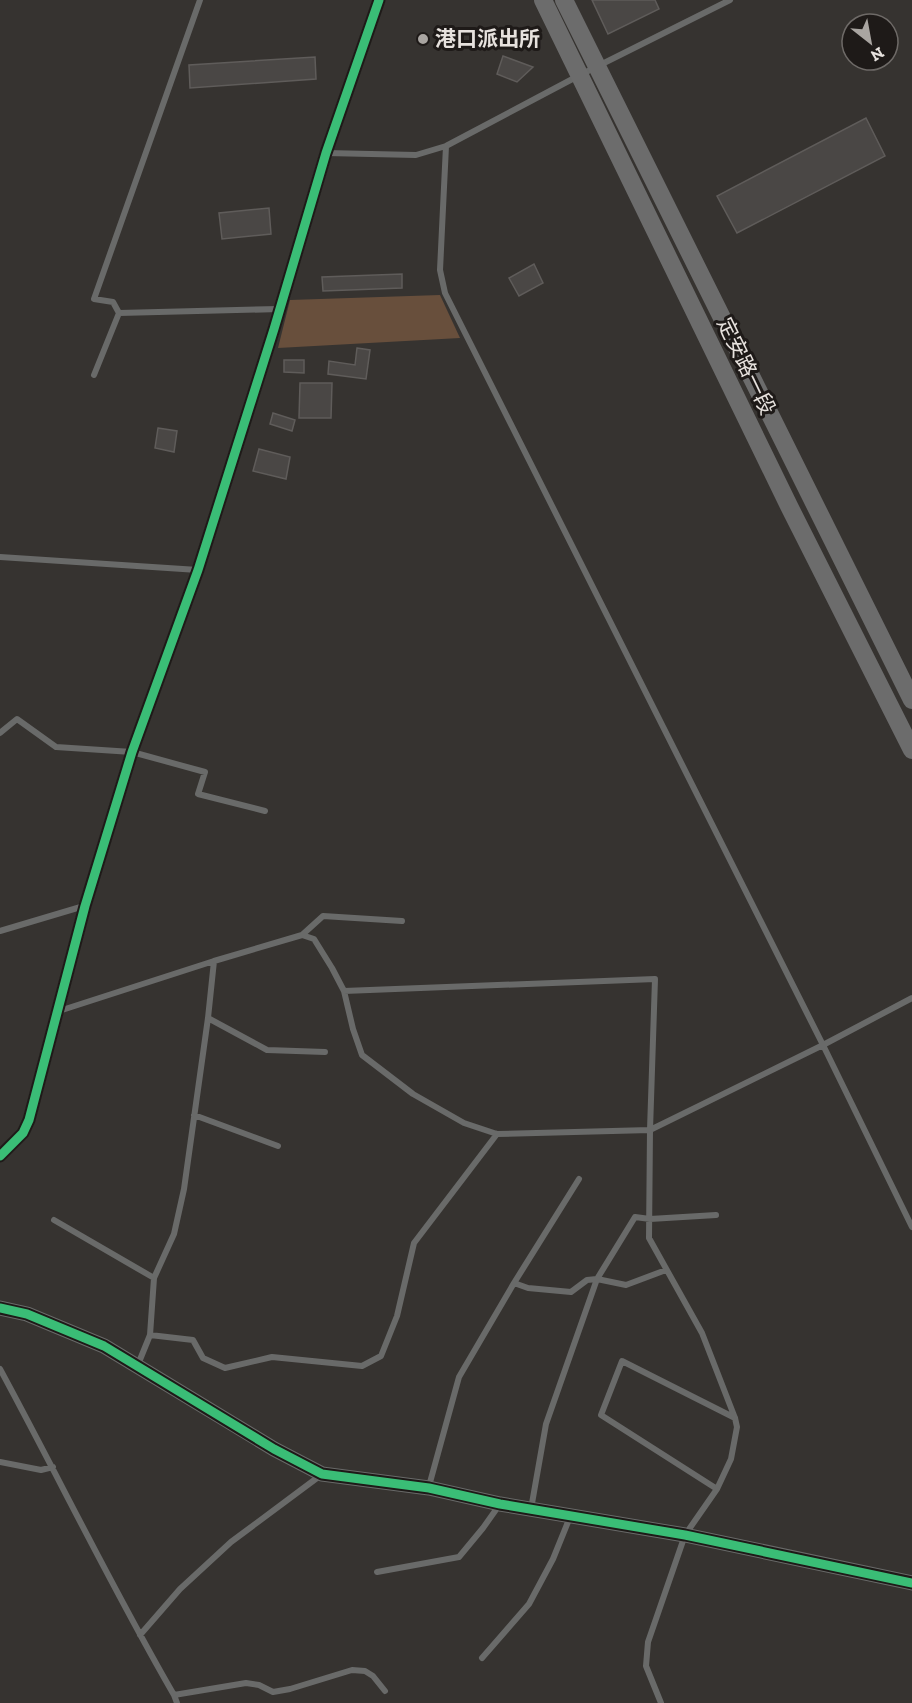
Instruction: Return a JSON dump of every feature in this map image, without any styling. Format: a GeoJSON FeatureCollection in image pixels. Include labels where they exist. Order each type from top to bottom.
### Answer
{"type":"FeatureCollection","features":[{"type":"Feature","properties":{"kind":"main road","name":"定安路一段"},"geometry":{"type":"LineString","coordinates":[[543,0],[789,506],[912,750]]}},
{"type":"Feature","properties":{"kind":"main road","name":"定安路一段"},"geometry":{"type":"LineString","coordinates":[[564,0],[912,700]]}},
{"type":"Feature","properties":{"kind":"street"},"geometry":{"type":"LineString","coordinates":[[0,1156],[23,1133],[28,1120],[85,906],[132,752],[198,570],[326,153],[379,0]]}},
{"type":"Feature","properties":{"kind":"street"},"geometry":{"type":"LineString","coordinates":[[0,1308],[27,1314],[104,1346],[274,1449],[322,1474],[429,1488],[500,1504],[685,1535],[912,1583]]}},
{"type":"Feature","properties":{"kind":"lane"},"geometry":{"type":"LineString","coordinates":[[94,375],[119,313],[114,302],[94,299],[200,0]]}},
{"type":"Feature","properties":{"kind":"lane"},"geometry":{"type":"LineString","coordinates":[[326,153],[416,155],[446,146],[580,75],[730,0]]}},
{"type":"Feature","properties":{"kind":"lane"},"geometry":{"type":"LineString","coordinates":[[446,146],[440,270],[445,293],[912,1227]]}},
{"type":"Feature","properties":{"kind":"lane"},"geometry":{"type":"LineString","coordinates":[[119,313],[279,309]]}},
{"type":"Feature","properties":{"kind":"lane"},"geometry":{"type":"LineString","coordinates":[[0,557],[198,570]]}},
{"type":"Feature","properties":{"kind":"lane"},"geometry":{"type":"LineString","coordinates":[[0,733],[17,719],[56,747],[132,752],[205,772],[198,794],[265,811]]}},
{"type":"Feature","properties":{"kind":"lane"},"geometry":{"type":"LineString","coordinates":[[0,931],[85,906]]}},
{"type":"Feature","properties":{"kind":"lane"},"geometry":{"type":"LineString","coordinates":[[57,1012],[302,935],[322,916],[402,921]]}},
{"type":"Feature","properties":{"kind":"lane"},"geometry":{"type":"LineString","coordinates":[[302,935],[314,939],[344,991],[362,1055],[413,1094],[464,1123],[497,1134],[650,1131],[912,998]]}},
{"type":"Feature","properties":{"kind":"lane"},"geometry":{"type":"LineString","coordinates":[[137,1367],[150,1335],[154,1278],[174,1234],[184,1189],[214,961]]}},
{"type":"Feature","properties":{"kind":"lane"},"geometry":{"type":"LineString","coordinates":[[344,991],[655,979],[649,1238],[702,1333],[737,1428],[732,1459],[717,1489],[685,1535],[648,1642],[646,1665],[662,1703]]}},
{"type":"Feature","properties":{"kind":"lane"},"geometry":{"type":"LineString","coordinates":[[208,1018],[267,1050],[325,1052]]}},
{"type":"Feature","properties":{"kind":"lane"},"geometry":{"type":"LineString","coordinates":[[194,1115],[278,1146]]}},
{"type":"Feature","properties":{"kind":"lane"},"geometry":{"type":"LineString","coordinates":[[150,1335],[192,1341],[203,1358],[225,1368],[272,1356],[362,1366],[381,1356],[397,1316],[414,1243],[497,1134]]}},
{"type":"Feature","properties":{"kind":"lane"},"geometry":{"type":"LineString","coordinates":[[429,1488],[459,1377],[579,1179]]}},
{"type":"Feature","properties":{"kind":"lane"},"geometry":{"type":"LineString","coordinates":[[531,1509],[546,1424],[597,1279],[635,1216],[650,1219],[716,1215]]}},
{"type":"Feature","properties":{"kind":"lane"},"geometry":{"type":"LineString","coordinates":[[54,1220],[154,1278]]}},
{"type":"Feature","properties":{"kind":"lane"},"geometry":{"type":"LineString","coordinates":[[514,1283],[528,1288],[571,1292],[586,1280],[597,1279],[626,1285],[666,1270]]}},
{"type":"Feature","properties":{"kind":"lane"},"geometry":{"type":"LineString","coordinates":[[717,1489],[601,1415],[622,1361],[735,1418]]}},
{"type":"Feature","properties":{"kind":"lane"},"geometry":{"type":"LineString","coordinates":[[0,1369],[177,1703]]}},
{"type":"Feature","properties":{"kind":"lane"},"geometry":{"type":"LineString","coordinates":[[0,1462],[41,1470],[53,1467]]}},
{"type":"Feature","properties":{"kind":"lane"},"geometry":{"type":"LineString","coordinates":[[140,1635],[180,1589],[231,1542],[322,1474]]}},
{"type":"Feature","properties":{"kind":"lane"},"geometry":{"type":"LineString","coordinates":[[377,1572],[459,1557],[500,1504]]}},
{"type":"Feature","properties":{"kind":"lane"},"geometry":{"type":"LineString","coordinates":[[482,1658],[529,1604],[553,1559],[571,1516]]}},
{"type":"Feature","properties":{"kind":"lane"},"geometry":{"type":"LineString","coordinates":[[174,1695],[246,1683],[259,1685],[273,1692],[352,1670],[365,1671],[373,1676],[385,1691]]}},
{"type":"Feature","properties":{"kind":"shaded area"},"geometry":{"type":"Polygon","coordinates":[[[440,295],[460,338],[278,348],[290,300],[440,295]]]}},
{"type":"Feature","properties":{"kind":"building"},"geometry":{"type":"Polygon","coordinates":[[[592,0],[655,0],[659,9],[608,34],[592,0]]]}},
{"type":"Feature","properties":{"kind":"building"},"geometry":{"type":"Polygon","coordinates":[[[503,56],[533,67],[517,82],[497,74],[503,56]]]}},
{"type":"Feature","properties":{"kind":"building"},"geometry":{"type":"Polygon","coordinates":[[[315,57],[316,79],[190,88],[189,65],[315,57]]]}},
{"type":"Feature","properties":{"kind":"building"},"geometry":{"type":"Polygon","coordinates":[[[866,118],[885,156],[737,233],[717,196],[866,118]]]}},
{"type":"Feature","properties":{"kind":"building"},"geometry":{"type":"Polygon","coordinates":[[[269,208],[271,234],[222,239],[219,213],[269,208]]]}},
{"type":"Feature","properties":{"kind":"building"},"geometry":{"type":"Polygon","coordinates":[[[534,264],[543,283],[519,296],[509,278],[534,264]]]}},
{"type":"Feature","properties":{"kind":"building"},"geometry":{"type":"Polygon","coordinates":[[[402,274],[402,288],[323,291],[322,277],[402,274]]]}},
{"type":"Feature","properties":{"kind":"building"},"geometry":{"type":"Polygon","coordinates":[[[357,348],[370,350],[366,379],[328,374],[329,361],[355,365],[357,348]]]}},
{"type":"Feature","properties":{"kind":"building"},"geometry":{"type":"Polygon","coordinates":[[[284,360],[304,360],[304,373],[284,372],[284,360]]]}},
{"type":"Feature","properties":{"kind":"building"},"geometry":{"type":"Polygon","coordinates":[[[300,383],[332,383],[331,418],[299,418],[300,383]]]}},
{"type":"Feature","properties":{"kind":"building"},"geometry":{"type":"Polygon","coordinates":[[[273,413],[295,420],[292,431],[270,424],[273,413]]]}},
{"type":"Feature","properties":{"kind":"building"},"geometry":{"type":"Polygon","coordinates":[[[158,428],[177,431],[174,452],[155,448],[158,428]]]}},
{"type":"Feature","properties":{"kind":"building"},"geometry":{"type":"Polygon","coordinates":[[[259,449],[290,457],[286,479],[253,471],[259,449]]]}},
{"type":"Feature","properties":{"kind":"cycle path"},"geometry":{"type":"LineString","coordinates":[[0,1156],[23,1133],[29,1120],[85,906],[132,752],[198,570],[274,329],[326,153],[379,0]]}},
{"type":"Feature","properties":{"kind":"cycle path"},"geometry":{"type":"LineString","coordinates":[[0,1308],[27,1314],[104,1346],[274,1449],[322,1474],[429,1488],[500,1504],[685,1535],[912,1583]]}},
{"type":"Feature","properties":{"kind":"place","name":"港口派出所"},"geometry":{"type":"Point","coordinates":[423,39]}}]}
